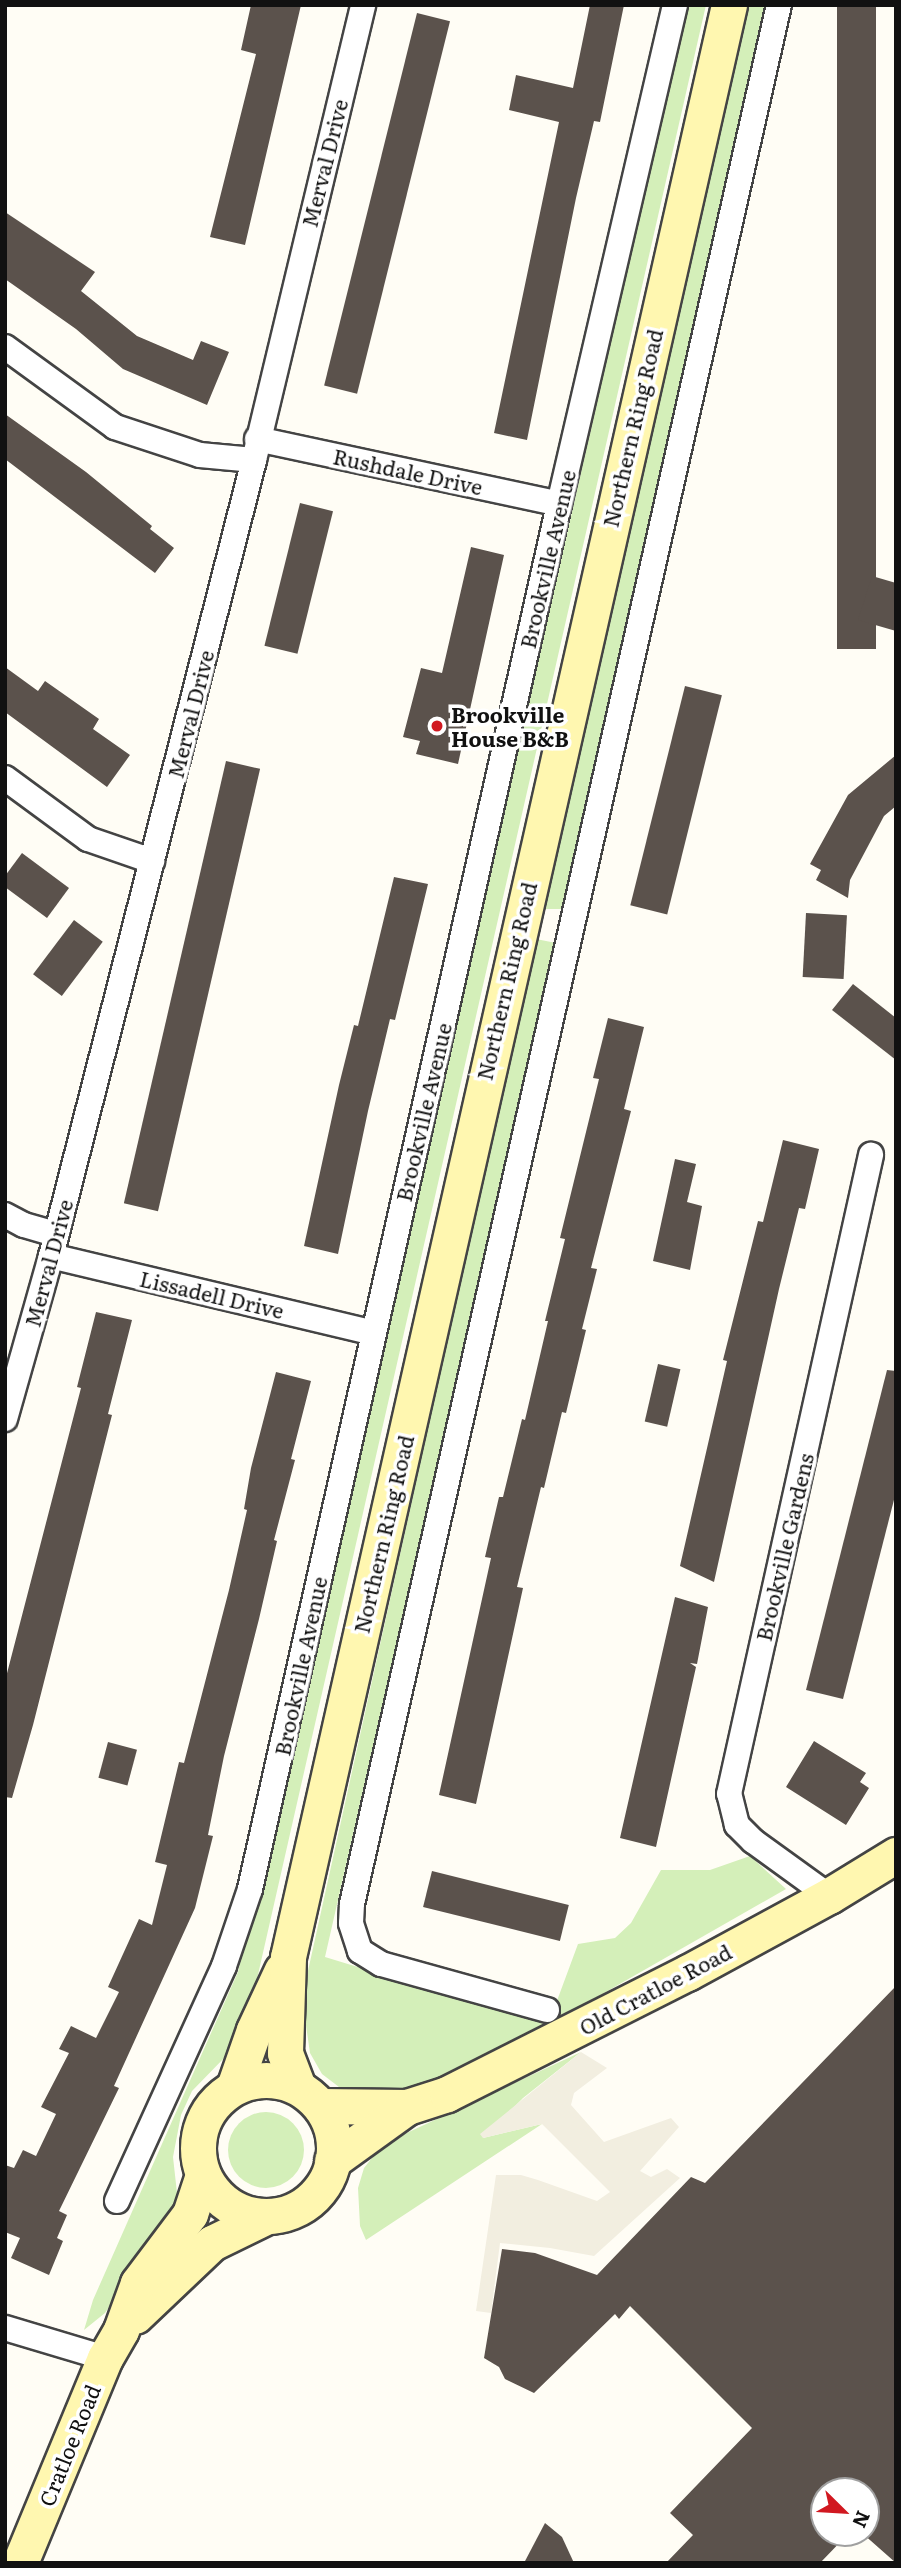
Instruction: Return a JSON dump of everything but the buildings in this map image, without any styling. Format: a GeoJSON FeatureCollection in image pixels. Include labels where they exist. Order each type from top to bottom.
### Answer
{"type":"FeatureCollection","features":[{"type":"Feature","properties":{"kind":"main road","name":"Northern Ring Road"},"geometry":{"type":"LineString","coordinates":[[288,1957],[729,5]]}},
{"type":"Feature","properties":{"kind":"main road","name":"Old Cratloe Road"},"geometry":{"type":"LineString","coordinates":[[332,2161],[407,2107],[447,2094],[503,2068],[829,1896],[896,1854]]}},
{"type":"Feature","properties":{"kind":"main road"},"geometry":{"type":"LineString","coordinates":[[234,2087],[254,2030],[288,1957]]}},
{"type":"Feature","properties":{"kind":"main road"},"geometry":{"type":"LineString","coordinates":[[288,1957],[285,2053],[332,2132],[332,2161],[325,2181],[313,2196],[298,2208],[267,2216],[241,2211],[218,2197],[203,2175],[198,2150],[201,2125],[214,2103],[234,2087],[266,2079],[309,2097]]}},
{"type":"Feature","properties":{"kind":"main road","name":"Old Cratloe Road"},"geometry":{"type":"LineString","coordinates":[[309,2097],[407,2107]]}},
{"type":"Feature","properties":{"kind":"main road","name":"Cratloe Road"},"geometry":{"type":"LineString","coordinates":[[20,2563],[138,2283],[190,2214],[203,2175]]}},
{"type":"Feature","properties":{"kind":"main road","name":"Cratloe Road"},"geometry":{"type":"LineString","coordinates":[[113,2344],[212,2243],[267,2216]]}},
{"type":"Feature","properties":{"kind":"street","name":"Merval Drive"},"geometry":{"type":"LineString","coordinates":[[5,1419],[152,861],[256,449],[363,5]]}},
{"type":"Feature","properties":{"kind":"street","name":"Brookville Avenue"},"geometry":{"type":"LineString","coordinates":[[117,2201],[224,1966],[250,1889],[559,504],[675,5]]}},
{"type":"Feature","properties":{"kind":"street"},"geometry":{"type":"LineString","coordinates":[[547,2010],[381,1964],[360,1951],[351,1923],[352,1904],[779,5]]}},
{"type":"Feature","properties":{"kind":"street","name":"Rushdale Drive"},"geometry":{"type":"LineString","coordinates":[[5,347],[116,427],[200,455],[256,449],[559,504]]}},
{"type":"Feature","properties":{"kind":"street"},"geometry":{"type":"LineString","coordinates":[[5,778],[88,839],[152,861]]}},
{"type":"Feature","properties":{"kind":"street","name":"Brookville Gardens"},"geometry":{"type":"LineString","coordinates":[[829,1896],[753,1841],[737,1825],[729,1794],[872,1154]]}},
{"type":"Feature","properties":{"kind":"street","name":"Lissadell Drive"},"geometry":{"type":"LineString","coordinates":[[5,1214],[53,1245],[373,1333]]}},
{"type":"Feature","properties":{"kind":"street"},"geometry":{"type":"LineString","coordinates":[[5,2328],[113,2344]]}},
{"type":"Feature","properties":{"kind":"green space"},"geometry":{"type":"Polygon","coordinates":[[[688,5],[706,5],[252,2001],[227,2055],[192,2091],[181,2115],[173,2157],[177,2193],[174,2210],[105,2313],[84,2330],[93,2300],[238,1972],[688,5]]]}},
{"type":"Feature","properties":{"kind":"green space"},"geometry":{"type":"Polygon","coordinates":[[[749,5],[779,5],[563,909],[544,909],[749,5]]]}},
{"type":"Feature","properties":{"kind":"green space"},"geometry":{"type":"Polygon","coordinates":[[[536,939],[556,943],[325,1957],[548,2025],[464,2071],[384,2095],[366,2095],[339,2087],[322,2074],[310,2053],[302,1998],[536,939]]]}},
{"type":"Feature","properties":{"kind":"green space"},"geometry":{"type":"Polygon","coordinates":[[[750,1856],[786,1889],[548,2025],[578,1944],[615,1938],[631,1923],[661,1870],[710,1870],[750,1856]]]}},
{"type":"Feature","properties":{"kind":"green space"},"geometry":{"type":"Polygon","coordinates":[[[581,2052],[523,2098],[483,2138],[542,2124],[366,2240],[360,2226],[358,2188],[364,2168],[383,2144],[581,2052]]]}},
{"type":"Feature","properties":{"kind":"green space"},"geometry":{"type":"Polygon","coordinates":[[[266,2112],[281,2115],[293,2123],[301,2135],[304,2150],[301,2165],[293,2177],[281,2185],[266,2188],[251,2185],[239,2177],[231,2165],[228,2150],[231,2135],[239,2123],[251,2115],[266,2112]]]}},
{"type":"Feature","properties":{"kind":"shaded area"},"geometry":{"type":"Polygon","coordinates":[[[581,2052],[607,2068],[574,2093],[571,2105],[604,2142],[671,2118],[679,2127],[640,2171],[651,2177],[667,2169],[680,2178],[594,2256],[500,2243],[491,2313],[476,2311],[496,2175],[521,2175],[597,2201],[610,2192],[542,2124],[483,2138],[480,2134],[581,2052]]]}},
{"type":"Feature","properties":{"kind":"place","name":"Brookville House B&B"},"geometry":{"type":"Point","coordinates":[437,726]}}]}
